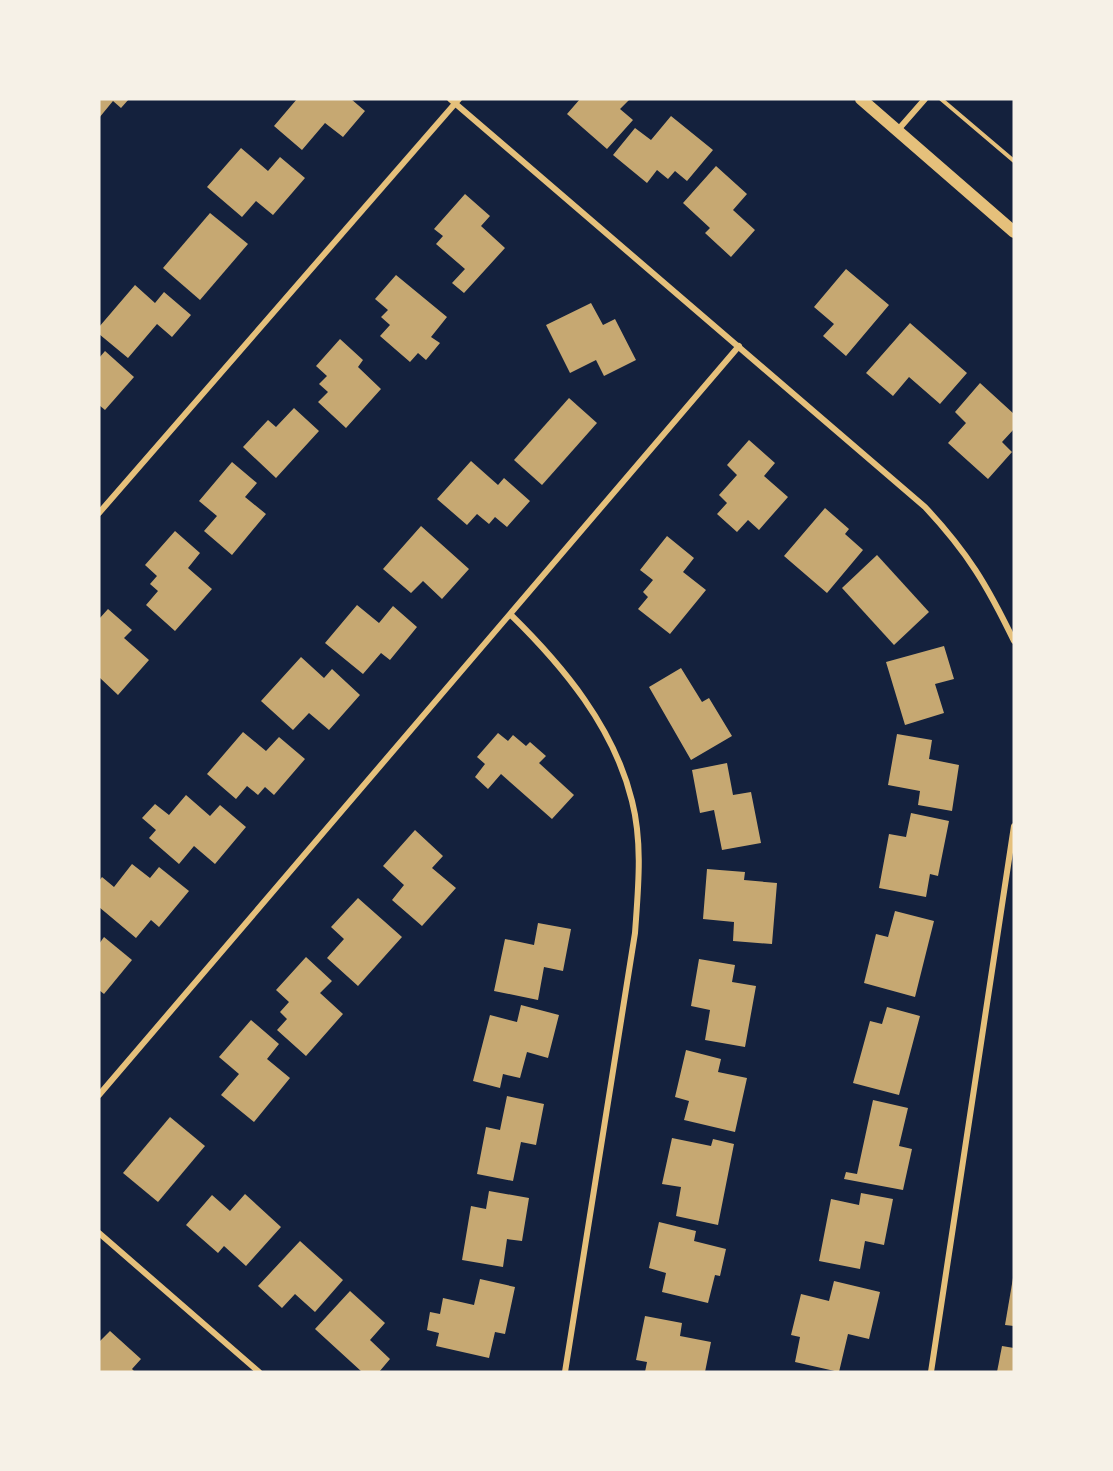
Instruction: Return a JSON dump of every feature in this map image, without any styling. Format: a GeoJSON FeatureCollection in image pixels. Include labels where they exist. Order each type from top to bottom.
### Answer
{"type":"FeatureCollection","features":[{"type":"Feature","properties":{"kind":"main road"},"geometry":{"type":"LineString","coordinates":[[861,99],[1014,232]]}},
{"type":"Feature","properties":{"kind":"street"},"geometry":{"type":"LineString","coordinates":[[897,131],[925,99]]}},
{"type":"Feature","properties":{"kind":"street"},"geometry":{"type":"LineString","coordinates":[[99,513],[455,100],[926,507],[961,546],[988,586],[1014,641]]}},
{"type":"Feature","properties":{"kind":"street"},"geometry":{"type":"LineString","coordinates":[[99,1095],[739,346]]}},
{"type":"Feature","properties":{"kind":"street"},"geometry":{"type":"LineString","coordinates":[[511,615],[545,649],[591,708],[618,762],[632,801],[638,846],[639,882],[635,933],[565,1372]]}},
{"type":"Feature","properties":{"kind":"street"},"geometry":{"type":"LineString","coordinates":[[931,1372],[1014,826]]}},
{"type":"Feature","properties":{"kind":"street"},"geometry":{"type":"LineString","coordinates":[[99,1233],[259,1372]]}},
{"type":"Feature","properties":{"kind":"path"},"geometry":{"type":"LineString","coordinates":[[941,99],[1014,161]]}},
{"type":"Feature","properties":{"kind":"building"},"geometry":{"type":"Polygon","coordinates":[[[99,99],[129,99],[121,108],[113,101],[99,118],[99,99]]]}},
{"type":"Feature","properties":{"kind":"building"},"geometry":{"type":"Polygon","coordinates":[[[297,99],[351,99],[365,111],[343,137],[325,123],[302,150],[274,126],[297,99]]]}},
{"type":"Feature","properties":{"kind":"building"},"geometry":{"type":"Polygon","coordinates":[[[580,99],[630,99],[620,109],[633,120],[607,149],[567,114],[580,99]]]}},
{"type":"Feature","properties":{"kind":"building"},"geometry":{"type":"Polygon","coordinates":[[[671,116],[713,150],[687,181],[675,171],[668,179],[657,170],[647,183],[613,155],[635,128],[651,140],[671,116]]]}},
{"type":"Feature","properties":{"kind":"building"},"geometry":{"type":"Polygon","coordinates":[[[241,148],[268,171],[280,157],[305,178],[273,215],[256,201],[242,217],[207,187],[241,148]]]}},
{"type":"Feature","properties":{"kind":"building"},"geometry":{"type":"Polygon","coordinates":[[[716,166],[747,194],[733,210],[755,230],[731,257],[705,233],[710,228],[683,203],[716,166]]]}},
{"type":"Feature","properties":{"kind":"building"},"geometry":{"type":"Polygon","coordinates":[[[465,194],[490,216],[481,226],[505,248],[464,293],[452,283],[465,269],[436,244],[443,236],[434,229],[465,194]]]}},
{"type":"Feature","properties":{"kind":"building"},"geometry":{"type":"Polygon","coordinates":[[[210,213],[248,244],[200,300],[163,268],[210,213]]]}},
{"type":"Feature","properties":{"kind":"building"},"geometry":{"type":"Polygon","coordinates":[[[846,269],[889,305],[846,356],[823,336],[834,324],[814,307],[846,269]]]}},
{"type":"Feature","properties":{"kind":"building"},"geometry":{"type":"Polygon","coordinates":[[[396,275],[447,317],[431,337],[440,343],[426,360],[418,353],[410,362],[380,336],[390,325],[381,317],[388,310],[375,299],[396,275]]]}},
{"type":"Feature","properties":{"kind":"building"},"geometry":{"type":"Polygon","coordinates":[[[135,285],[155,303],[164,292],[191,315],[172,337],[157,324],[128,358],[99,334],[99,327],[135,285]]]}},
{"type":"Feature","properties":{"kind":"building"},"geometry":{"type":"Polygon","coordinates":[[[591,303],[603,325],[615,319],[636,360],[604,376],[596,360],[570,373],[546,325],[591,303]]]}},
{"type":"Feature","properties":{"kind":"building"},"geometry":{"type":"Polygon","coordinates":[[[910,323],[967,373],[940,404],[909,377],[893,396],[866,373],[910,323]]]}},
{"type":"Feature","properties":{"kind":"building"},"geometry":{"type":"Polygon","coordinates":[[[340,339],[363,360],[358,367],[381,389],[346,428],[318,402],[328,392],[319,384],[327,376],[316,366],[340,339]]]}},
{"type":"Feature","properties":{"kind":"building"},"geometry":{"type":"Polygon","coordinates":[[[105,351],[134,377],[105,410],[99,405],[99,358],[105,351]]]}},
{"type":"Feature","properties":{"kind":"building"},"geometry":{"type":"Polygon","coordinates":[[[980,383],[1014,414],[1014,429],[1002,442],[1012,452],[988,479],[948,443],[966,423],[955,412],[980,383]]]}},
{"type":"Feature","properties":{"kind":"building"},"geometry":{"type":"Polygon","coordinates":[[[569,398],[597,423],[542,485],[514,460],[569,398]]]}},
{"type":"Feature","properties":{"kind":"building"},"geometry":{"type":"Polygon","coordinates":[[[294,408],[319,431],[276,478],[243,447],[268,420],[276,427],[294,408]]]}},
{"type":"Feature","properties":{"kind":"building"},"geometry":{"type":"Polygon","coordinates":[[[749,440],[775,463],[764,476],[788,497],[759,530],[748,520],[737,532],[717,514],[727,503],[719,495],[737,475],[727,465],[749,440]]]}},
{"type":"Feature","properties":{"kind":"building"},"geometry":{"type":"Polygon","coordinates":[[[471,461],[498,485],[504,478],[530,501],[507,527],[495,517],[489,524],[477,514],[467,525],[437,499],[471,461]]]}},
{"type":"Feature","properties":{"kind":"building"},"geometry":{"type":"Polygon","coordinates":[[[232,462],[257,483],[245,497],[266,514],[232,555],[204,531],[217,516],[199,501],[232,462]]]}},
{"type":"Feature","properties":{"kind":"building"},"geometry":{"type":"Polygon","coordinates":[[[825,508],[849,529],[845,534],[863,550],[827,593],[784,556],[825,508]]]}},
{"type":"Feature","properties":{"kind":"building"},"geometry":{"type":"Polygon","coordinates":[[[421,526],[469,569],[442,599],[423,581],[411,593],[383,569],[421,526]]]}},
{"type":"Feature","properties":{"kind":"building"},"geometry":{"type":"Polygon","coordinates":[[[175,531],[200,553],[188,568],[212,589],[175,631],[146,605],[158,591],[150,584],[157,576],[145,565],[175,531]]]}},
{"type":"Feature","properties":{"kind":"building"},"geometry":{"type":"Polygon","coordinates":[[[667,536],[694,558],[683,572],[706,590],[670,634],[638,609],[648,597],[643,592],[653,580],[640,570],[667,536]]]}},
{"type":"Feature","properties":{"kind":"building"},"geometry":{"type":"Polygon","coordinates":[[[877,555],[929,612],[894,645],[842,588],[877,555]]]}},
{"type":"Feature","properties":{"kind":"building"},"geometry":{"type":"Polygon","coordinates":[[[357,605],[379,623],[393,606],[417,627],[390,660],[381,653],[363,674],[325,643],[357,605]]]}},
{"type":"Feature","properties":{"kind":"building"},"geometry":{"type":"Polygon","coordinates":[[[108,609],[132,630],[124,638],[149,660],[118,695],[99,677],[99,619],[108,609]]]}},
{"type":"Feature","properties":{"kind":"building"},"geometry":{"type":"Polygon","coordinates":[[[944,646],[954,679],[935,684],[944,713],[905,725],[886,662],[944,646]]]}},
{"type":"Feature","properties":{"kind":"building"},"geometry":{"type":"Polygon","coordinates":[[[301,657],[324,678],[332,669],[360,695],[329,730],[309,713],[293,730],[261,701],[301,657]]]}},
{"type":"Feature","properties":{"kind":"building"},"geometry":{"type":"Polygon","coordinates":[[[681,668],[702,702],[709,698],[732,736],[691,760],[649,687],[681,668]]]}},
{"type":"Feature","properties":{"kind":"building"},"geometry":{"type":"Polygon","coordinates":[[[243,732],[266,751],[279,737],[305,759],[274,795],[265,787],[258,795],[247,786],[236,799],[207,774],[243,732]]]}},
{"type":"Feature","properties":{"kind":"building"},"geometry":{"type":"Polygon","coordinates":[[[498,733],[508,741],[513,735],[526,746],[530,742],[546,756],[539,763],[574,795],[552,819],[501,774],[488,789],[475,777],[485,764],[477,757],[498,733]]]}},
{"type":"Feature","properties":{"kind":"building"},"geometry":{"type":"Polygon","coordinates":[[[897,734],[932,740],[929,759],[959,765],[952,811],[918,805],[920,791],[888,785],[897,734]]]}},
{"type":"Feature","properties":{"kind":"building"},"geometry":{"type":"Polygon","coordinates":[[[727,763],[733,795],[751,792],[761,843],[722,850],[714,810],[700,813],[692,770],[727,763]]]}},
{"type":"Feature","properties":{"kind":"building"},"geometry":{"type":"Polygon","coordinates":[[[186,795],[210,816],[220,805],[246,827],[215,864],[194,846],[179,864],[149,838],[156,830],[142,818],[155,804],[169,815],[186,795]]]}},
{"type":"Feature","properties":{"kind":"building"},"geometry":{"type":"Polygon","coordinates":[[[911,813],[949,821],[938,876],[930,874],[926,897],[879,888],[889,834],[906,837],[911,813]]]}},
{"type":"Feature","properties":{"kind":"building"},"geometry":{"type":"Polygon","coordinates":[[[415,830],[443,856],[432,868],[456,888],[422,926],[392,900],[404,885],[383,866],[415,830]]]}},
{"type":"Feature","properties":{"kind":"building"},"geometry":{"type":"Polygon","coordinates":[[[132,864],[150,878],[159,867],[189,891],[159,927],[151,920],[136,938],[99,907],[99,881],[102,877],[114,887],[132,864]]]}},
{"type":"Feature","properties":{"kind":"building"},"geometry":{"type":"Polygon","coordinates":[[[707,869],[745,872],[744,880],[777,883],[772,944],[733,941],[734,922],[703,919],[707,869]]]}},
{"type":"Feature","properties":{"kind":"building"},"geometry":{"type":"Polygon","coordinates":[[[358,898],[402,937],[358,986],[327,958],[344,939],[331,927],[358,898]]]}},
{"type":"Feature","properties":{"kind":"building"},"geometry":{"type":"Polygon","coordinates":[[[895,911],[934,921],[915,997],[864,983],[876,934],[888,937],[895,911]]]}},
{"type":"Feature","properties":{"kind":"building"},"geometry":{"type":"Polygon","coordinates":[[[538,923],[571,929],[563,971],[544,967],[538,1000],[494,991],[505,939],[534,945],[538,923]]]}},
{"type":"Feature","properties":{"kind":"building"},"geometry":{"type":"Polygon","coordinates":[[[104,937],[132,960],[104,994],[99,990],[99,944],[104,937]]]}},
{"type":"Feature","properties":{"kind":"building"},"geometry":{"type":"Polygon","coordinates":[[[306,957],[332,981],[320,993],[343,1014],[306,1056],[277,1030],[287,1019],[280,1012],[289,1002],[276,990],[306,957]]]}},
{"type":"Feature","properties":{"kind":"building"},"geometry":{"type":"Polygon","coordinates":[[[699,959],[735,965],[732,982],[756,986],[745,1047],[705,1040],[710,1010],[691,1006],[699,959]]]}},
{"type":"Feature","properties":{"kind":"building"},"geometry":{"type":"Polygon","coordinates":[[[521,1005],[559,1015],[548,1058],[527,1052],[520,1078],[503,1074],[500,1088],[473,1081],[490,1015],[517,1022],[521,1005]]]}},
{"type":"Feature","properties":{"kind":"building"},"geometry":{"type":"Polygon","coordinates":[[[887,1007],[920,1016],[899,1095],[853,1083],[870,1021],[882,1024],[887,1007]]]}},
{"type":"Feature","properties":{"kind":"building"},"geometry":{"type":"Polygon","coordinates":[[[251,1020],[279,1044],[267,1059],[290,1078],[254,1122],[221,1095],[239,1074],[219,1057],[251,1020]]]}},
{"type":"Feature","properties":{"kind":"building"},"geometry":{"type":"Polygon","coordinates":[[[686,1050],[721,1059],[718,1072],[747,1078],[735,1132],[684,1120],[689,1101],[675,1097],[686,1050]]]}},
{"type":"Feature","properties":{"kind":"building"},"geometry":{"type":"Polygon","coordinates":[[[507,1096],[544,1104],[536,1145],[521,1142],[513,1181],[477,1174],[486,1127],[500,1130],[507,1096]]]}},
{"type":"Feature","properties":{"kind":"building"},"geometry":{"type":"Polygon","coordinates":[[[873,1100],[908,1108],[899,1146],[912,1149],[903,1190],[844,1179],[846,1172],[857,1174],[873,1100]]]}},
{"type":"Feature","properties":{"kind":"building"},"geometry":{"type":"Polygon","coordinates":[[[170,1117],[205,1146],[158,1202],[123,1173],[170,1117]]]}},
{"type":"Feature","properties":{"kind":"building"},"geometry":{"type":"Polygon","coordinates":[[[672,1138],[711,1146],[713,1139],[734,1144],[718,1225],[676,1216],[681,1187],[662,1184],[672,1138]]]}},
{"type":"Feature","properties":{"kind":"building"},"geometry":{"type":"Polygon","coordinates":[[[489,1191],[529,1198],[522,1241],[507,1239],[503,1267],[462,1260],[471,1206],[486,1209],[489,1191]]]}},
{"type":"Feature","properties":{"kind":"building"},"geometry":{"type":"Polygon","coordinates":[[[861,1193],[893,1199],[884,1245],[865,1241],[860,1269],[819,1261],[831,1199],[859,1205],[861,1193]]]}},
{"type":"Feature","properties":{"kind":"building"},"geometry":{"type":"Polygon","coordinates":[[[245,1194],[281,1227],[246,1266],[224,1246],[218,1253],[186,1225],[212,1195],[230,1211],[245,1194]]]}},
{"type":"Feature","properties":{"kind":"building"},"geometry":{"type":"Polygon","coordinates":[[[659,1222],[696,1231],[694,1241],[726,1249],[720,1276],[715,1275],[708,1303],[662,1292],[666,1273],[649,1268],[659,1222]]]}},
{"type":"Feature","properties":{"kind":"building"},"geometry":{"type":"Polygon","coordinates":[[[300,1241],[343,1280],[315,1312],[295,1294],[282,1308],[258,1286],[300,1241]]]}},
{"type":"Feature","properties":{"kind":"building"},"geometry":{"type":"Polygon","coordinates":[[[480,1279],[515,1287],[505,1334],[495,1332],[489,1358],[436,1346],[439,1333],[427,1330],[430,1312],[440,1314],[443,1298],[474,1305],[480,1279]]]}},
{"type":"Feature","properties":{"kind":"building"},"geometry":{"type":"Polygon","coordinates":[[[1014,1279],[1014,1326],[1005,1325],[1014,1279]]]}},
{"type":"Feature","properties":{"kind":"building"},"geometry":{"type":"Polygon","coordinates":[[[834,1281],[880,1292],[869,1339],[848,1334],[839,1372],[795,1362],[800,1337],[791,1335],[801,1294],[829,1301],[834,1281]]]}},
{"type":"Feature","properties":{"kind":"building"},"geometry":{"type":"Polygon","coordinates":[[[350,1291],[385,1323],[370,1340],[390,1359],[379,1372],[362,1372],[315,1329],[350,1291]]]}},
{"type":"Feature","properties":{"kind":"building"},"geometry":{"type":"Polygon","coordinates":[[[645,1316],[682,1323],[680,1336],[711,1342],[705,1372],[645,1372],[647,1362],[636,1360],[645,1316]]]}},
{"type":"Feature","properties":{"kind":"building"},"geometry":{"type":"Polygon","coordinates":[[[110,1331],[141,1359],[132,1369],[135,1372],[99,1372],[99,1342],[110,1331]]]}},
{"type":"Feature","properties":{"kind":"building"},"geometry":{"type":"Polygon","coordinates":[[[1002,1346],[1014,1348],[1014,1372],[997,1372],[1002,1346]]]}}]}
